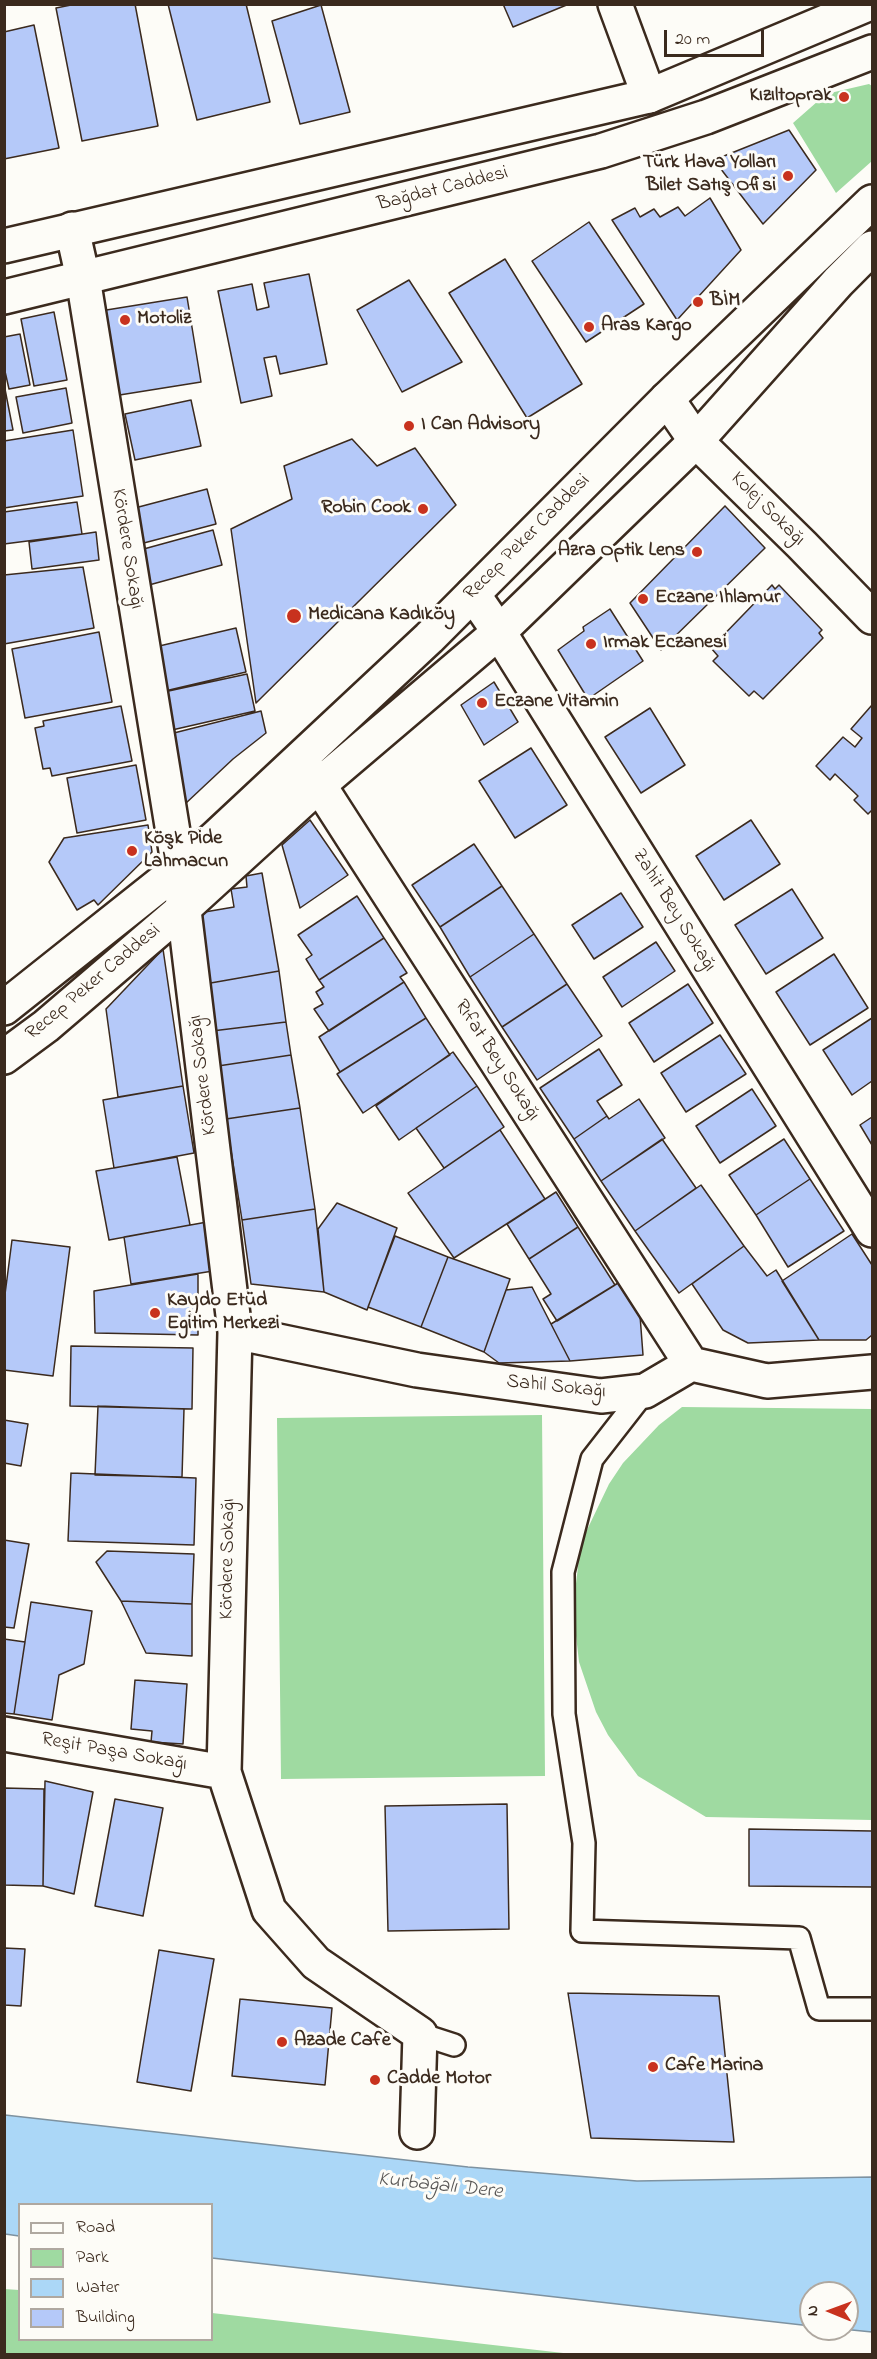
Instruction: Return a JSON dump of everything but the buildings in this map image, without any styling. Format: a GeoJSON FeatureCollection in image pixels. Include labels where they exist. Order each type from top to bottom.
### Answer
{"type":"FeatureCollection","features":[{"type":"Feature","properties":{"kind":"street"},"geometry":{"type":"LineString","coordinates":[[615,4],[649,96]]}},
{"type":"Feature","properties":{"kind":"street"},"geometry":{"type":"LineString","coordinates":[[4,246],[649,96],[868,4]]}},
{"type":"Feature","properties":{"kind":"street","name":"Bağdat Caddesi"},"geometry":{"type":"LineString","coordinates":[[4,297],[601,151],[706,117],[832,66],[873,52]]}},
{"type":"Feature","properties":{"kind":"street"},"geometry":{"type":"LineString","coordinates":[[832,66],[873,66]]}},
{"type":"Feature","properties":{"kind":"street","name":"Recep Peker Caddesi"},"geometry":{"type":"LineString","coordinates":[[4,1008],[179,869],[429,638],[667,399],[873,202]]}},
{"type":"Feature","properties":{"kind":"street","name":"Kördere Sokağı"},"geometry":{"type":"LineString","coordinates":[[72,229],[83,278],[179,869]]}},
{"type":"Feature","properties":{"kind":"street","name":"Recep Peker Caddesi"},"geometry":{"type":"LineString","coordinates":[[4,1057],[46,1026],[183,908],[320,785],[499,632],[696,441],[838,282],[873,248]]}},
{"type":"Feature","properties":{"kind":"street","name":"Kolej Sokağı"},"geometry":{"type":"LineString","coordinates":[[667,399],[696,441],[873,617]]}},
{"type":"Feature","properties":{"kind":"street","name":"Zahit Bey Sokağı"},"geometry":{"type":"LineString","coordinates":[[473,594],[873,1230]]}},
{"type":"Feature","properties":{"kind":"street","name":"Rıfat Bey Sokağı"},"geometry":{"type":"LineString","coordinates":[[298,759],[320,785],[691,1364]]}},
{"type":"Feature","properties":{"kind":"street"},"geometry":{"type":"LineString","coordinates":[[179,869],[183,908]]}},
{"type":"Feature","properties":{"kind":"street","name":"Kördere Sokağı"},"geometry":{"type":"LineString","coordinates":[[183,908],[235,1332],[224,1772],[269,1910],[316,1963],[420,2034]]}},
{"type":"Feature","properties":{"kind":"street","name":"Sahil Sokağı"},"geometry":{"type":"LineString","coordinates":[[235,1332],[417,1370],[601,1396],[645,1391],[691,1364]]}},
{"type":"Feature","properties":{"kind":"street"},"geometry":{"type":"LineString","coordinates":[[691,1364],[767,1381],[873,1372]]}},
{"type":"Feature","properties":{"kind":"street","name":"Reşit Paşa Sokağı"},"geometry":{"type":"LineString","coordinates":[[4,1734],[224,1772]]}},
{"type":"Feature","properties":{"kind":"street"},"geometry":{"type":"LineString","coordinates":[[417,2132],[420,2034]]}},
{"type":"Feature","properties":{"kind":"lane"},"geometry":{"type":"LineString","coordinates":[[645,1391],[592,1459],[563,1572],[564,1714],[584,1843],[582,1931],[799,1938],[819,2009],[873,2009]]}},
{"type":"Feature","properties":{"kind":"lane"},"geometry":{"type":"LineString","coordinates":[[420,2034],[454,2045]]}},
{"type":"Feature","properties":{"kind":"green space"},"geometry":{"type":"Polygon","coordinates":[[[869,84],[872,86],[872,161],[836,193],[793,123],[826,94],[869,84]]]}},
{"type":"Feature","properties":{"kind":"green space"},"geometry":{"type":"Polygon","coordinates":[[[682,1407],[872,1409],[872,1820],[706,1817],[638,1776],[608,1735],[596,1712],[579,1662],[573,1609],[579,1558],[586,1532],[609,1484],[623,1463],[659,1425],[682,1407]]]}},
{"type":"Feature","properties":{"kind":"green space"},"geometry":{"type":"Polygon","coordinates":[[[542,1415],[545,1776],[281,1779],[277,1418],[542,1415]]]}},
{"type":"Feature","properties":{"kind":"green space"},"geometry":{"type":"Polygon","coordinates":[[[4,2289],[18,2290],[18,2341],[213,2341],[213,2313],[572,2354],[5,2354],[4,2289]]]}},
{"type":"Feature","properties":{"kind":"water","name":"Kurbağalı Dere"},"geometry":{"type":"Polygon","coordinates":[[[5,2115],[468,2167],[637,2181],[872,2177],[872,2332],[859,2331],[859,2281],[799,2281],[799,2325],[213,2258],[213,2203],[18,2203],[18,2236],[5,2234],[5,2115]]]}},
{"type":"Feature","properties":{"kind":"place","name":"Kızıltoprak"},"geometry":{"type":"Point","coordinates":[844,97]}},
{"type":"Feature","properties":{"kind":"place","name":"Türk Hava Yolları Bilet Satış Ofisi"},"geometry":{"type":"Point","coordinates":[788,176]}},
{"type":"Feature","properties":{"kind":"place","name":"BİM"},"geometry":{"type":"Point","coordinates":[698,302]}},
{"type":"Feature","properties":{"kind":"place","name":"Motoliz"},"geometry":{"type":"Point","coordinates":[125,320]}},
{"type":"Feature","properties":{"kind":"place","name":"Aras Kargo"},"geometry":{"type":"Point","coordinates":[589,327]}},
{"type":"Feature","properties":{"kind":"place","name":"I Can Advisory"},"geometry":{"type":"Point","coordinates":[409,426]}},
{"type":"Feature","properties":{"kind":"place","name":"Robin Cook"},"geometry":{"type":"Point","coordinates":[423,509]}},
{"type":"Feature","properties":{"kind":"place","name":"Azra Optik Lens"},"geometry":{"type":"Point","coordinates":[697,552]}},
{"type":"Feature","properties":{"kind":"place","name":"Eczane Ihlamur"},"geometry":{"type":"Point","coordinates":[643,599]}},
{"type":"Feature","properties":{"kind":"place","name":"Medicana Kadıköy"},"geometry":{"type":"Point","coordinates":[294,616]}},
{"type":"Feature","properties":{"kind":"place","name":"Irmak Eczanesi"},"geometry":{"type":"Point","coordinates":[591,644]}},
{"type":"Feature","properties":{"kind":"place","name":"Eczane Vitamin"},"geometry":{"type":"Point","coordinates":[482,703]}},
{"type":"Feature","properties":{"kind":"place","name":"Köşk Pide Lahmacun"},"geometry":{"type":"Point","coordinates":[132,851]}},
{"type":"Feature","properties":{"kind":"place","name":"Kaydo Etüd Egitim Merkezi"},"geometry":{"type":"Point","coordinates":[155,1313]}},
{"type":"Feature","properties":{"kind":"place","name":"Azade Cafe"},"geometry":{"type":"Point","coordinates":[282,2042]}},
{"type":"Feature","properties":{"kind":"place","name":"Cafe Marina"},"geometry":{"type":"Point","coordinates":[653,2067]}},
{"type":"Feature","properties":{"kind":"place","name":"Cadde Motor"},"geometry":{"type":"Point","coordinates":[375,2080]}}]}
